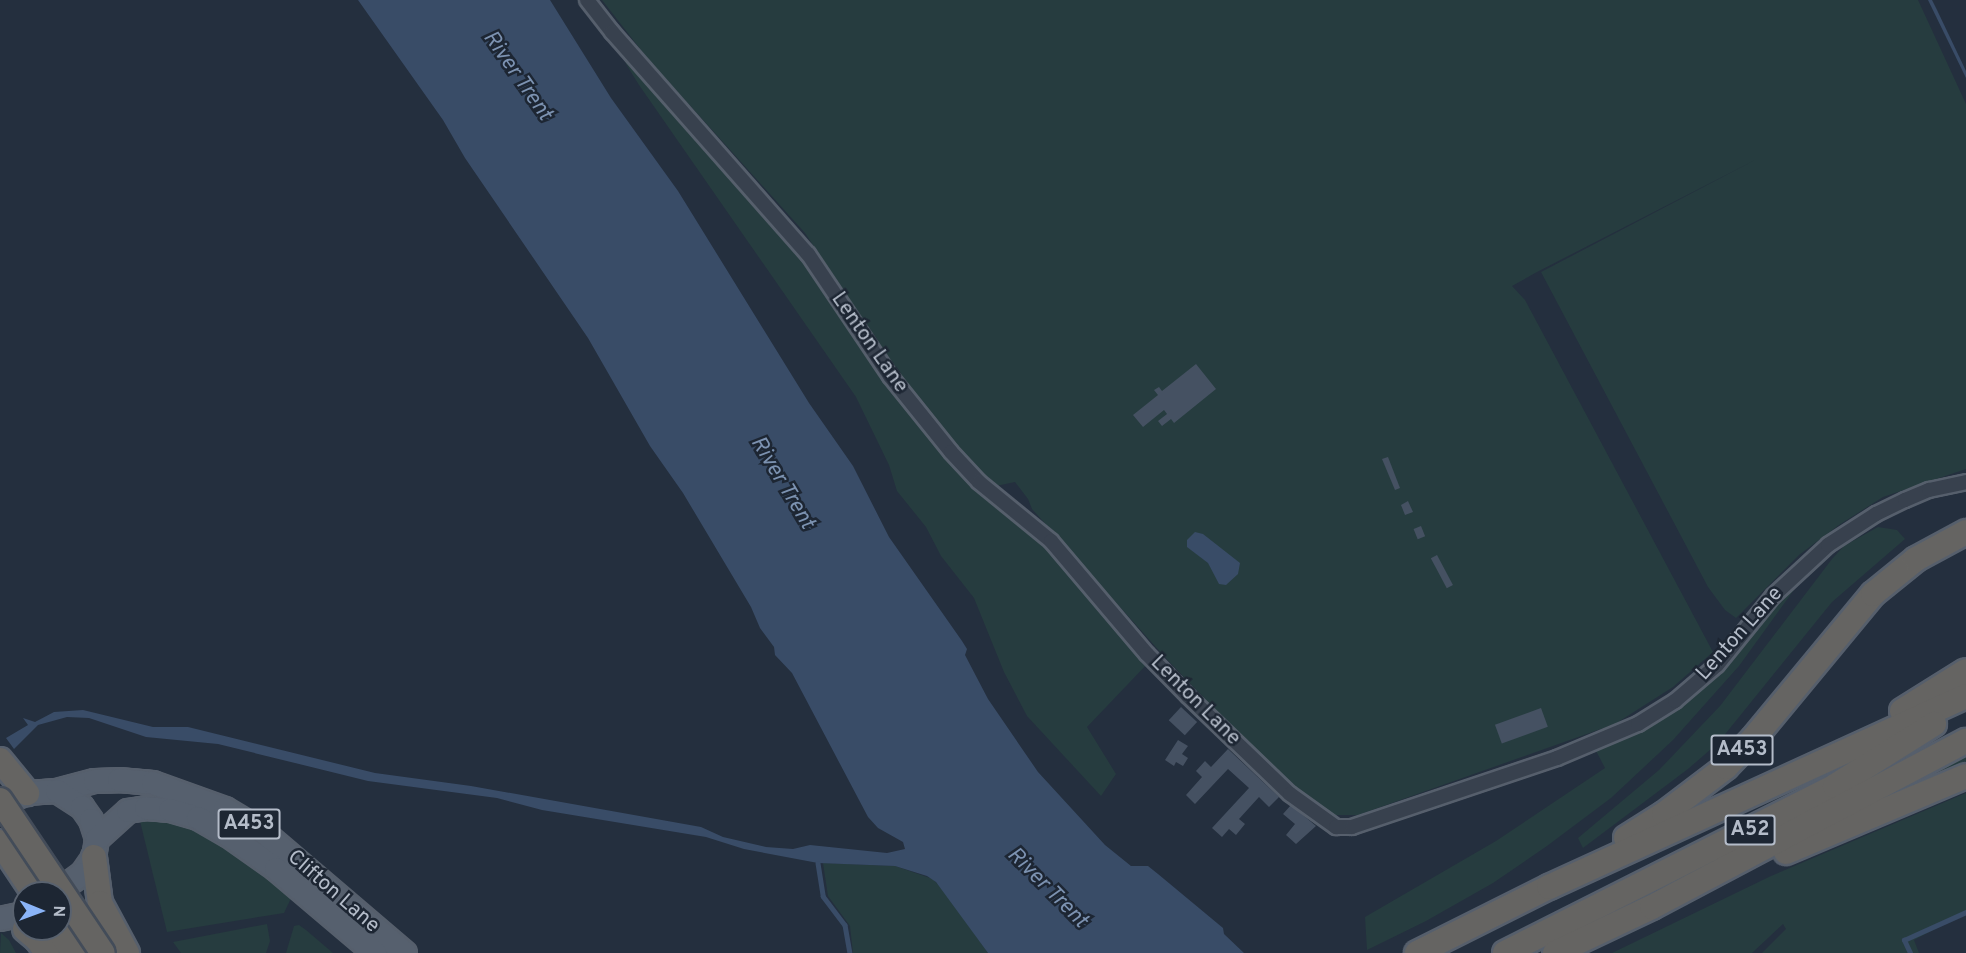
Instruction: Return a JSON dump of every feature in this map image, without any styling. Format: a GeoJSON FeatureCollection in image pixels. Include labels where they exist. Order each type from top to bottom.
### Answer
{"type":"FeatureCollection","features":[{"type":"Feature","properties":{"kind":"highway","name":"A453"},"geometry":{"type":"LineString","coordinates":[[1549,887],[1664,814],[1726,767],[1753,739],[1850,619],[1898,572],[1936,546],[1966,532]]}},
{"type":"Feature","properties":{"kind":"highway"},"geometry":{"type":"LineString","coordinates":[[1826,758],[1966,671]]}},
{"type":"Feature","properties":{"kind":"highway","name":"A52"},"geometry":{"type":"LineString","coordinates":[[1418,953],[1549,887],[1826,758],[1966,696]]}},
{"type":"Feature","properties":{"kind":"highway","name":"A52"},"geometry":{"type":"LineString","coordinates":[[1507,952],[1835,786],[1966,704]]}},
{"type":"Feature","properties":{"kind":"highway","name":"A52"},"geometry":{"type":"LineString","coordinates":[[1555,953],[1652,907],[1966,741]]}},
{"type":"Feature","properties":{"kind":"highway"},"geometry":{"type":"LineString","coordinates":[[0,760],[27,793]]}},
{"type":"Feature","properties":{"kind":"highway"},"geometry":{"type":"LineString","coordinates":[[1652,907],[1966,776]]}},
{"type":"Feature","properties":{"kind":"highway"},"geometry":{"type":"LineString","coordinates":[[0,800],[103,953]]}},
{"type":"Feature","properties":{"kind":"highway"},"geometry":{"type":"LineString","coordinates":[[0,842],[26,881]]}},
{"type":"Feature","properties":{"kind":"highway"},"geometry":{"type":"LineString","coordinates":[[95,848],[100,903],[127,953]]}},
{"type":"Feature","properties":{"kind":"highway"},"geometry":{"type":"LineString","coordinates":[[35,941],[47,953]]}},
{"type":"Feature","properties":{"kind":"main road","name":"Clifton Lane"},"geometry":{"type":"LineString","coordinates":[[57,791],[94,781],[119,780],[153,783],[225,809],[269,837],[405,953]]}},
{"type":"Feature","properties":{"kind":"main road","name":"A453"},"geometry":{"type":"LineString","coordinates":[[0,805],[27,793],[57,791]]}},
{"type":"Feature","properties":{"kind":"main road"},"geometry":{"type":"LineString","coordinates":[[57,791],[82,807],[91,820],[95,848]]}},
{"type":"Feature","properties":{"kind":"main road","name":"Clifton Lane"},"geometry":{"type":"LineString","coordinates":[[95,848],[128,811],[170,810],[198,818],[228,835],[276,868],[375,953]]}},
{"type":"Feature","properties":{"kind":"main road","name":"A453"},"geometry":{"type":"LineString","coordinates":[[72,881],[82,874],[95,848]]}},
{"type":"Feature","properties":{"kind":"street","name":"Lenton Lane"},"geometry":{"type":"LineString","coordinates":[[589,2],[612,32],[808,254],[890,376],[951,452],[979,482],[1051,541],[1147,654],[1188,696],[1290,794],[1336,827],[1352,827],[1557,758],[1638,724],[1675,701],[1717,665],[1773,596],[1828,545],[1876,514],[1905,500],[1929,490],[1966,482]]}},
{"type":"Feature","properties":{"kind":"green space"},"geometry":{"type":"Polygon","coordinates":[[[602,0],[1918,0],[1966,104],[1966,469],[1883,497],[1839,525],[1799,555],[1736,618],[1725,610],[1708,587],[1541,272],[1757,159],[1537,272],[1512,286],[1525,300],[1713,652],[1673,687],[1615,724],[1358,815],[1327,815],[1233,729],[1163,655],[1032,509],[1028,499],[1015,482],[996,486],[974,467],[910,392],[805,233],[648,59],[602,0]]]}},
{"type":"Feature","properties":{"kind":"green space"},"geometry":{"type":"Polygon","coordinates":[[[620,47],[805,262],[891,387],[950,462],[1038,538],[1150,661],[1087,727],[1116,774],[1101,796],[1027,716],[1004,672],[974,598],[941,556],[926,527],[897,491],[889,465],[856,397],[639,85],[626,64],[620,47]]]}},
{"type":"Feature","properties":{"kind":"green space"},"geometry":{"type":"Polygon","coordinates":[[[1878,527],[1897,530],[1905,539],[1832,602],[1718,743],[1688,769],[1583,848],[1578,838],[1659,770],[1720,706],[1832,559],[1844,546],[1878,527]]]}},
{"type":"Feature","properties":{"kind":"green space"},"geometry":{"type":"Polygon","coordinates":[[[1814,562],[1739,666],[1673,740],[1611,798],[1493,883],[1426,921],[1367,950],[1365,917],[1496,841],[1605,768],[1595,749],[1651,721],[1814,562]]]}},
{"type":"Feature","properties":{"kind":"green space"},"geometry":{"type":"Polygon","coordinates":[[[1966,755],[1966,764],[1909,784],[1966,755]]]}},
{"type":"Feature","properties":{"kind":"green space"},"geometry":{"type":"Polygon","coordinates":[[[1966,793],[1966,913],[1914,940],[1919,953],[1762,953],[1786,929],[1783,924],[1752,953],[1612,953],[1771,876],[1966,793]]]}},
{"type":"Feature","properties":{"kind":"green space"},"geometry":{"type":"Polygon","coordinates":[[[174,819],[198,828],[294,892],[284,913],[167,932],[140,821],[174,819]]]}},
{"type":"Feature","properties":{"kind":"green space"},"geometry":{"type":"Polygon","coordinates":[[[823,863],[895,866],[933,879],[988,953],[853,953],[850,926],[828,896],[823,863]]]}},
{"type":"Feature","properties":{"kind":"green space"},"geometry":{"type":"Polygon","coordinates":[[[267,924],[270,941],[266,953],[181,953],[173,942],[267,924]]]}},
{"type":"Feature","properties":{"kind":"green space"},"geometry":{"type":"Polygon","coordinates":[[[299,925],[333,953],[286,953],[294,926],[299,925]]]}},
{"type":"Feature","properties":{"kind":"green space"},"geometry":{"type":"Polygon","coordinates":[[[1,933],[9,940],[16,953],[0,953],[1,933]]]}},
{"type":"Feature","properties":{"kind":"water","name":"River Trent"},"geometry":{"type":"Polygon","coordinates":[[[358,0],[550,0],[611,98],[678,191],[809,403],[853,466],[889,537],[962,641],[967,649],[965,655],[988,699],[1038,772],[1105,845],[1131,866],[1148,866],[1223,928],[1224,934],[1244,953],[988,953],[936,882],[927,876],[895,866],[818,863],[744,849],[706,837],[542,810],[497,798],[368,781],[218,744],[146,737],[89,718],[67,717],[38,725],[14,749],[6,738],[28,725],[23,718],[35,722],[54,712],[83,710],[153,727],[188,727],[375,773],[471,786],[701,827],[723,837],[766,847],[793,849],[810,845],[887,853],[905,849],[903,842],[878,828],[868,817],[792,673],[775,655],[774,647],[760,628],[751,607],[683,493],[650,446],[588,338],[465,158],[443,120],[358,0]]]}},
{"type":"Feature","properties":{"kind":"water"},"geometry":{"type":"Polygon","coordinates":[[[1928,0],[1932,0],[1937,10],[1966,71],[1966,78],[1928,0]]]}},
{"type":"Feature","properties":{"kind":"water"},"geometry":{"type":"Polygon","coordinates":[[[1195,532],[1203,534],[1240,563],[1238,574],[1226,585],[1219,584],[1208,563],[1187,547],[1187,540],[1195,532]]]}},
{"type":"Feature","properties":{"kind":"building"},"geometry":{"type":"Polygon","coordinates":[[[1196,364],[1216,389],[1174,423],[1171,419],[1162,426],[1158,421],[1167,414],[1164,410],[1143,427],[1133,415],[1158,395],[1154,390],[1159,387],[1162,391],[1196,364]]]}},
{"type":"Feature","properties":{"kind":"building"},"geometry":{"type":"Polygon","coordinates":[[[1388,457],[1400,488],[1395,490],[1382,459],[1388,457]]]}},
{"type":"Feature","properties":{"kind":"building"},"geometry":{"type":"Polygon","coordinates":[[[1408,501],[1413,512],[1405,515],[1401,505],[1408,501]]]}},
{"type":"Feature","properties":{"kind":"building"},"geometry":{"type":"Polygon","coordinates":[[[1421,526],[1425,536],[1418,539],[1414,529],[1421,526]]]}},
{"type":"Feature","properties":{"kind":"building"},"geometry":{"type":"Polygon","coordinates":[[[1437,555],[1453,585],[1447,588],[1431,558],[1437,555]]]}},
{"type":"Feature","properties":{"kind":"building"},"geometry":{"type":"Polygon","coordinates":[[[1181,707],[1197,722],[1185,735],[1169,720],[1181,707]]]}},
{"type":"Feature","properties":{"kind":"building"},"geometry":{"type":"Polygon","coordinates":[[[1541,708],[1548,727],[1502,744],[1495,725],[1541,708]]]}},
{"type":"Feature","properties":{"kind":"building"},"geometry":{"type":"Polygon","coordinates":[[[1178,740],[1188,746],[1182,754],[1188,758],[1183,766],[1176,762],[1174,766],[1165,760],[1178,740]]]}},
{"type":"Feature","properties":{"kind":"building"},"geometry":{"type":"Polygon","coordinates":[[[1228,749],[1279,797],[1269,807],[1259,797],[1239,819],[1245,824],[1236,835],[1229,829],[1222,837],[1212,828],[1249,788],[1228,769],[1195,804],[1186,795],[1202,777],[1196,771],[1205,761],[1211,767],[1228,749]]]}},
{"type":"Feature","properties":{"kind":"building"},"geometry":{"type":"Polygon","coordinates":[[[1291,805],[1316,826],[1296,844],[1286,835],[1295,824],[1283,814],[1291,805]]]}},
{"type":"Feature","properties":{"kind":"waterway"},"geometry":{"type":"LineString","coordinates":[[818,863],[823,896],[845,925],[850,953]]}},
{"type":"Feature","properties":{"kind":"waterway"},"geometry":{"type":"LineString","coordinates":[[1910,953],[1904,940],[1966,912]]}}]}
